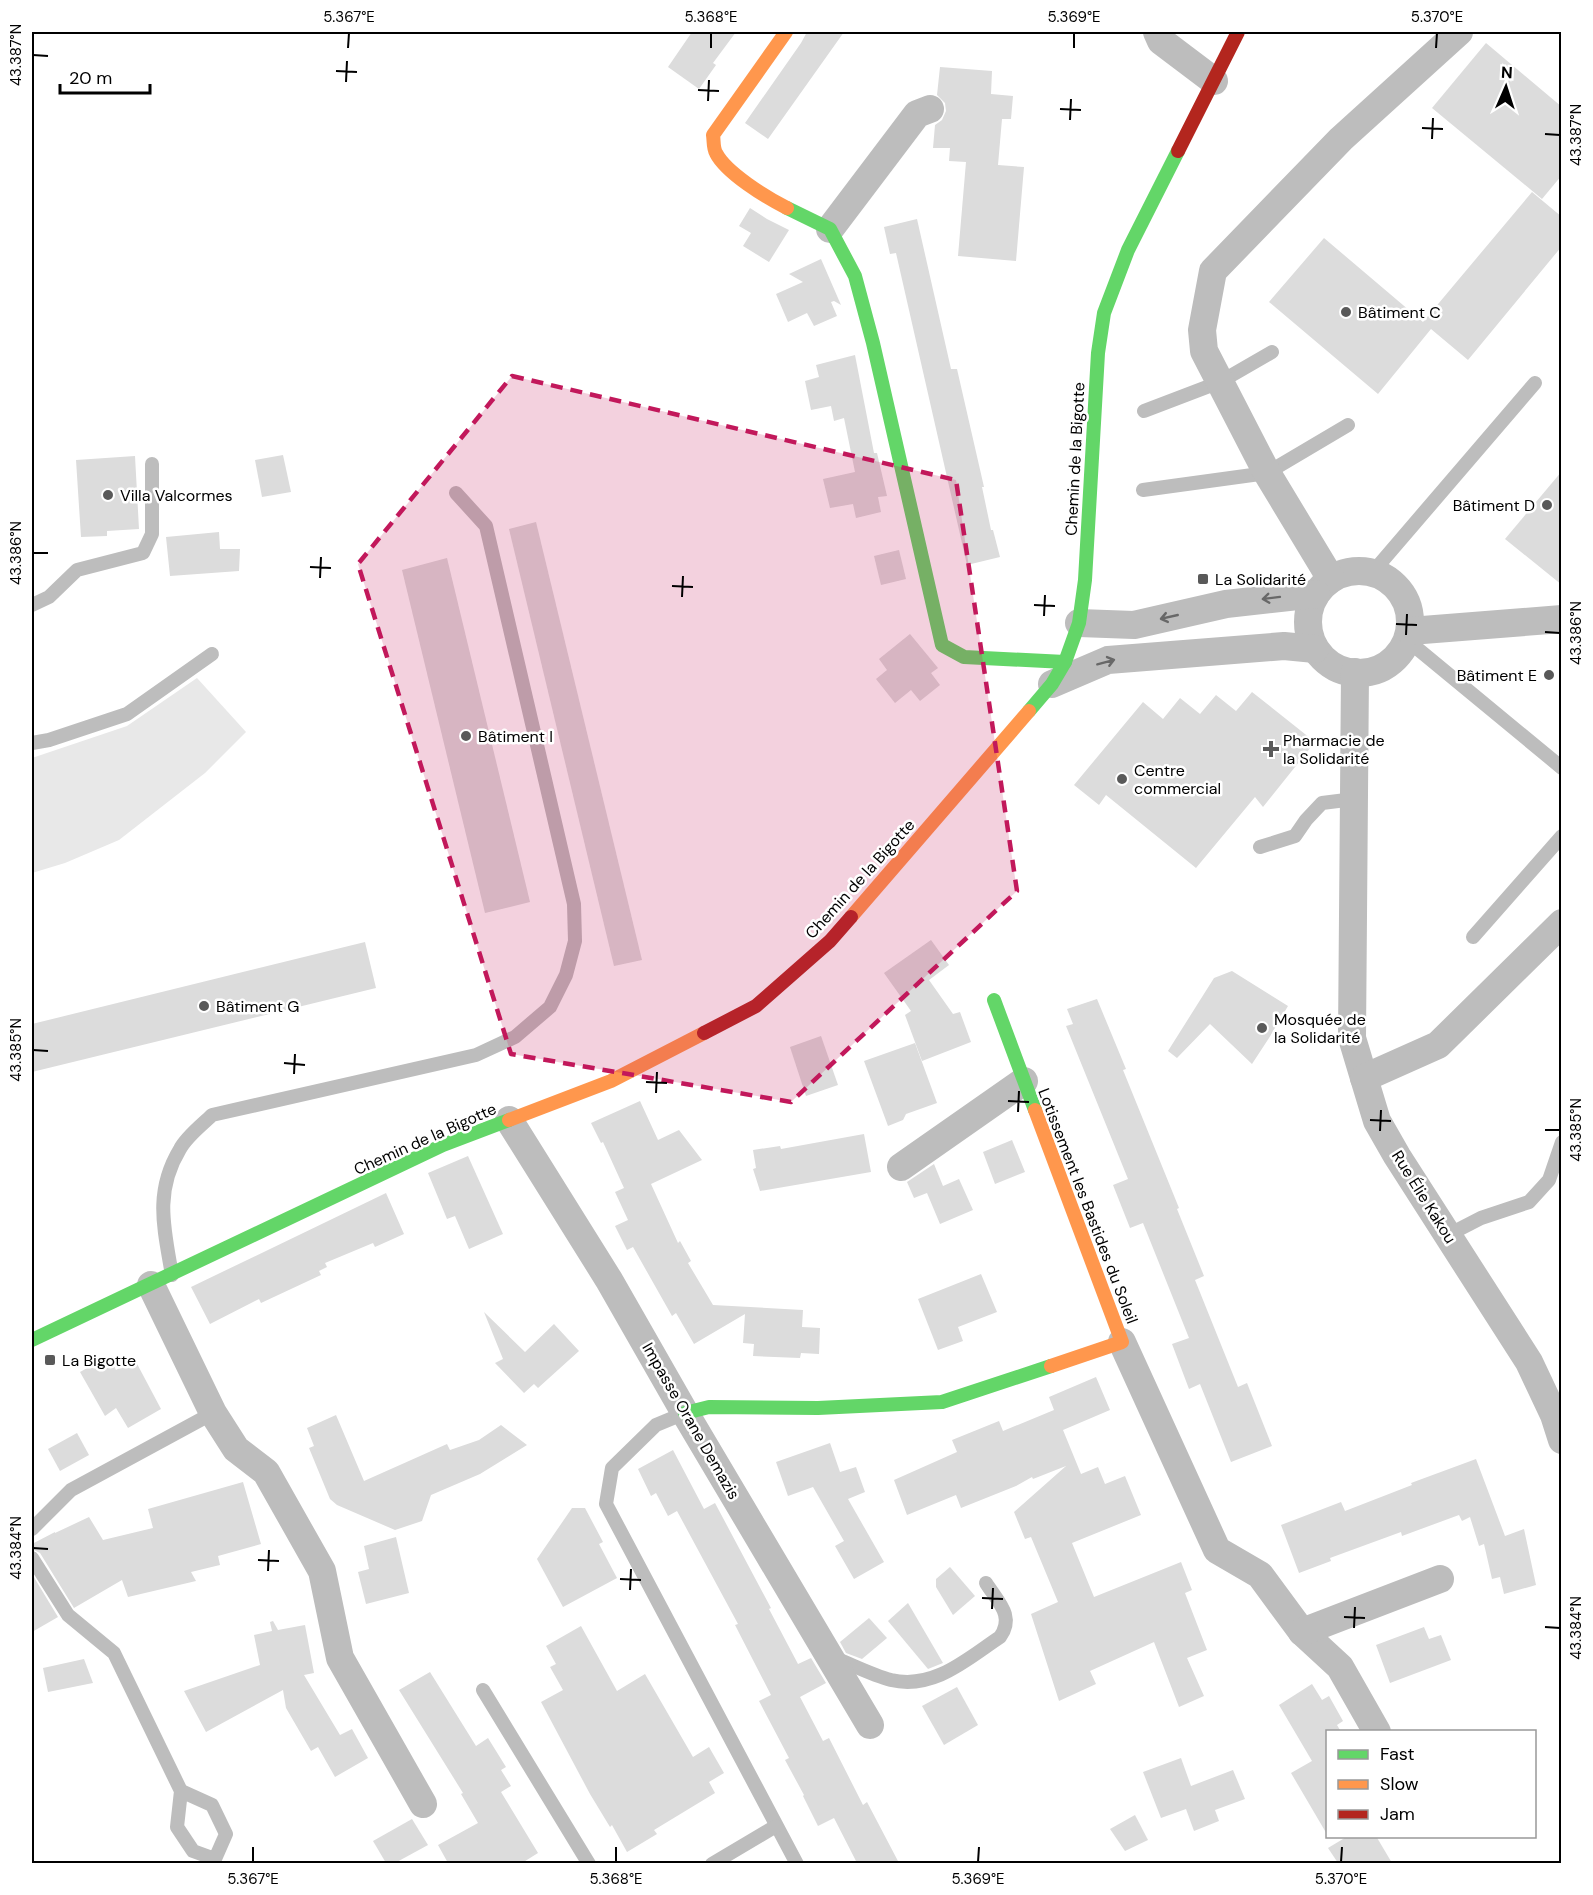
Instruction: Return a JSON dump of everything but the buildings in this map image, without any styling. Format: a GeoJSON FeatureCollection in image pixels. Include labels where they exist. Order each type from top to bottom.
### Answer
{"type":"FeatureCollection","features":[{"type":"Feature","properties":{"kind":"street"},"geometry":{"type":"LineString","coordinates":[[786,32],[713,135],[715,152],[728,169],[776,202],[830,229],[855,276],[873,344],[942,645],[964,657],[1058,673],[1107,660],[1284,646],[1315,649]]}},
{"type":"Feature","properties":{"kind":"street"},"geometry":{"type":"LineString","coordinates":[[1157,32],[1161,41],[1214,81]]}},
{"type":"Feature","properties":{"kind":"street","name":"Chemin de la Bigotte"},"geometry":{"type":"LineString","coordinates":[[32,1340],[443,1145],[611,1081],[756,1006],[830,941],[1058,673],[1079,623],[1085,580],[1098,353],[1104,313],[1128,250],[1238,32]]}},
{"type":"Feature","properties":{"kind":"street"},"geometry":{"type":"LineString","coordinates":[[1323,586],[1204,351],[1202,330],[1213,271],[1341,139],[1459,32]]}},
{"type":"Feature","properties":{"kind":"street"},"geometry":{"type":"LineString","coordinates":[[830,229],[916,114],[930,109]]}},
{"type":"Feature","properties":{"kind":"street"},"geometry":{"type":"LineString","coordinates":[[1079,623],[1134,625],[1226,604],[1323,586],[1351,572],[1372,573],[1389,580],[1402,595],[1409,612],[1408,636],[1400,653],[1390,663],[1364,673],[1345,671],[1328,663],[1315,649],[1308,621],[1310,607],[1323,586]]}},
{"type":"Feature","properties":{"kind":"street"},"geometry":{"type":"LineString","coordinates":[[1408,636],[1562,618]]}},
{"type":"Feature","properties":{"kind":"street","name":"Rue Élie Kakou"},"geometry":{"type":"LineString","coordinates":[[1355,672],[1352,1038],[1377,1121],[1529,1362],[1554,1415],[1562,1440]]}},
{"type":"Feature","properties":{"kind":"street"},"geometry":{"type":"LineString","coordinates":[[1364,1078],[1438,1045],[1562,923]]}},
{"type":"Feature","properties":{"kind":"street","name":"Lotissement les Bastides du Soleil"},"geometry":{"type":"LineString","coordinates":[[685,1413],[709,1407],[818,1408],[942,1402],[1122,1342],[994,1000]]}},
{"type":"Feature","properties":{"kind":"street"},"geometry":{"type":"LineString","coordinates":[[901,1167],[1024,1081]]}},
{"type":"Feature","properties":{"kind":"street","name":"Impasse Orane Demazis"},"geometry":{"type":"LineString","coordinates":[[508,1120],[609,1280],[870,1725]]}},
{"type":"Feature","properties":{"kind":"street"},"geometry":{"type":"LineString","coordinates":[[162,1280],[213,1413],[236,1449],[266,1472],[322,1571],[340,1658],[423,1804]]}},
{"type":"Feature","properties":{"kind":"street"},"geometry":{"type":"LineString","coordinates":[[1122,1342],[1217,1550],[1260,1575],[1302,1632],[1340,1667],[1376,1730]]}},
{"type":"Feature","properties":{"kind":"street"},"geometry":{"type":"LineString","coordinates":[[1302,1632],[1440,1579]]}},
{"type":"Feature","properties":{"kind":"lane"},"geometry":{"type":"LineString","coordinates":[[1144,411],[1220,382],[1272,352]]}},
{"type":"Feature","properties":{"kind":"lane"},"geometry":{"type":"LineString","coordinates":[[1372,573],[1535,383]]}},
{"type":"Feature","properties":{"kind":"lane"},"geometry":{"type":"LineString","coordinates":[[1143,490],[1267,473],[1348,425]]}},
{"type":"Feature","properties":{"kind":"lane"},"geometry":{"type":"LineString","coordinates":[[32,605],[49,597],[77,570],[143,554],[152,534],[152,464]]}},
{"type":"Feature","properties":{"kind":"lane"},"geometry":{"type":"LineString","coordinates":[[162,1280],[164,1186],[180,1147],[212,1115],[476,1055],[515,1037],[550,1007],[566,975],[575,941],[574,904],[486,526],[456,493]]}},
{"type":"Feature","properties":{"kind":"lane"},"geometry":{"type":"LineString","coordinates":[[1408,636],[1562,768]]}},
{"type":"Feature","properties":{"kind":"lane"},"geometry":{"type":"LineString","coordinates":[[32,743],[50,740],[127,714],[212,654]]}},
{"type":"Feature","properties":{"kind":"lane"},"geometry":{"type":"LineString","coordinates":[[1260,847],[1295,836],[1322,803],[1354,799]]}},
{"type":"Feature","properties":{"kind":"lane"},"geometry":{"type":"LineString","coordinates":[[1473,937],[1562,836]]}},
{"type":"Feature","properties":{"kind":"lane"},"geometry":{"type":"LineString","coordinates":[[1448,1235],[1481,1218],[1529,1202],[1549,1180],[1562,1142]]}},
{"type":"Feature","properties":{"kind":"lane"},"geometry":{"type":"LineString","coordinates":[[32,1529],[71,1490],[213,1413]]}},
{"type":"Feature","properties":{"kind":"lane"},"geometry":{"type":"LineString","coordinates":[[685,1413],[656,1425],[612,1468],[606,1504],[797,1863]]}},
{"type":"Feature","properties":{"kind":"lane"},"geometry":{"type":"LineString","coordinates":[[32,1558],[68,1615],[114,1653],[181,1791],[177,1827],[193,1851],[215,1859],[226,1834],[212,1805],[181,1791]]}},
{"type":"Feature","properties":{"kind":"lane"},"geometry":{"type":"LineString","coordinates":[[830,1656],[891,1680],[915,1683],[941,1676],[1000,1637],[1007,1628],[1006,1613],[986,1583]]}},
{"type":"Feature","properties":{"kind":"lane"},"geometry":{"type":"LineString","coordinates":[[483,1690],[589,1863]]}},
{"type":"Feature","properties":{"kind":"lane"},"geometry":{"type":"LineString","coordinates":[[712,1863],[776,1826]]}},
{"type":"Feature","properties":{"kind":"highlighted area"},"geometry":{"type":"Polygon","coordinates":[[[512,376],[956,480],[1017,891],[791,1102],[511,1054],[358,564],[512,376]]]}},
{"type":"Feature","properties":{"kind":"shaded area"},"geometry":{"type":"Polygon","coordinates":[[[197,678],[246,732],[205,773],[119,840],[65,863],[32,873],[32,758],[127,726],[197,678]]]}},
{"type":"Feature","properties":{"kind":"traffic: fast"},"geometry":{"type":"LineString","coordinates":[[1029,711],[1052,684],[1065,662],[1079,623],[1085,580],[1098,353],[1104,313],[1128,250],[1178,151]]}},
{"type":"Feature","properties":{"kind":"traffic: fast"},"geometry":{"type":"LineString","coordinates":[[787,208],[830,229],[855,276],[873,343],[942,645],[964,657],[1065,662]]}},
{"type":"Feature","properties":{"kind":"traffic: fast"},"geometry":{"type":"LineString","coordinates":[[994,1000],[1035,1110]]}},
{"type":"Feature","properties":{"kind":"traffic: fast"},"geometry":{"type":"LineString","coordinates":[[32,1340],[443,1145],[509,1120]]}},
{"type":"Feature","properties":{"kind":"traffic: fast"},"geometry":{"type":"LineString","coordinates":[[685,1413],[709,1407],[818,1408],[942,1402],[1051,1366]]}},
{"type":"Feature","properties":{"kind":"traffic: slow"},"geometry":{"type":"LineString","coordinates":[[786,32],[713,135],[715,151],[728,169],[758,191],[787,208]]}},
{"type":"Feature","properties":{"kind":"traffic: slow"},"geometry":{"type":"LineString","coordinates":[[851,917],[1029,711]]}},
{"type":"Feature","properties":{"kind":"traffic: slow"},"geometry":{"type":"LineString","coordinates":[[509,1120],[611,1081],[704,1033]]}},
{"type":"Feature","properties":{"kind":"traffic: slow"},"geometry":{"type":"LineString","coordinates":[[1035,1110],[1122,1342],[1051,1366]]}},
{"type":"Feature","properties":{"kind":"traffic: jam"},"geometry":{"type":"LineString","coordinates":[[1178,151],[1238,32]]}},
{"type":"Feature","properties":{"kind":"traffic: jam"},"geometry":{"type":"LineString","coordinates":[[704,1033],[756,1006],[830,941],[851,917]]}},
{"type":"Feature","properties":{"kind":"place","name":"Bâtiment C"},"geometry":{"type":"Point","coordinates":[1346,312]}},
{"type":"Feature","properties":{"kind":"place","name":"Villa Valcormes"},"geometry":{"type":"Point","coordinates":[108,495]}},
{"type":"Feature","properties":{"kind":"place","name":"Bâtiment D"},"geometry":{"type":"Point","coordinates":[1547,505]}},
{"type":"Feature","properties":{"kind":"place","name":"La Solidarité"},"geometry":{"type":"Point","coordinates":[1203,579]}},
{"type":"Feature","properties":{"kind":"place","name":"Bâtiment E"},"geometry":{"type":"Point","coordinates":[1549,675]}},
{"type":"Feature","properties":{"kind":"place","name":"Bâtiment I"},"geometry":{"type":"Point","coordinates":[466,736]}},
{"type":"Feature","properties":{"kind":"place","name":"Pharmacie de la Solidarité"},"geometry":{"type":"Point","coordinates":[1271,749]}},
{"type":"Feature","properties":{"kind":"place","name":"Centre commercial"},"geometry":{"type":"Point","coordinates":[1122,779]}},
{"type":"Feature","properties":{"kind":"place","name":"Bâtiment G"},"geometry":{"type":"Point","coordinates":[204,1006]}},
{"type":"Feature","properties":{"kind":"place","name":"Mosquée de la Solidarité"},"geometry":{"type":"Point","coordinates":[1262,1028]}},
{"type":"Feature","properties":{"kind":"place","name":"La Bigotte"},"geometry":{"type":"Point","coordinates":[50,1360]}}]}
